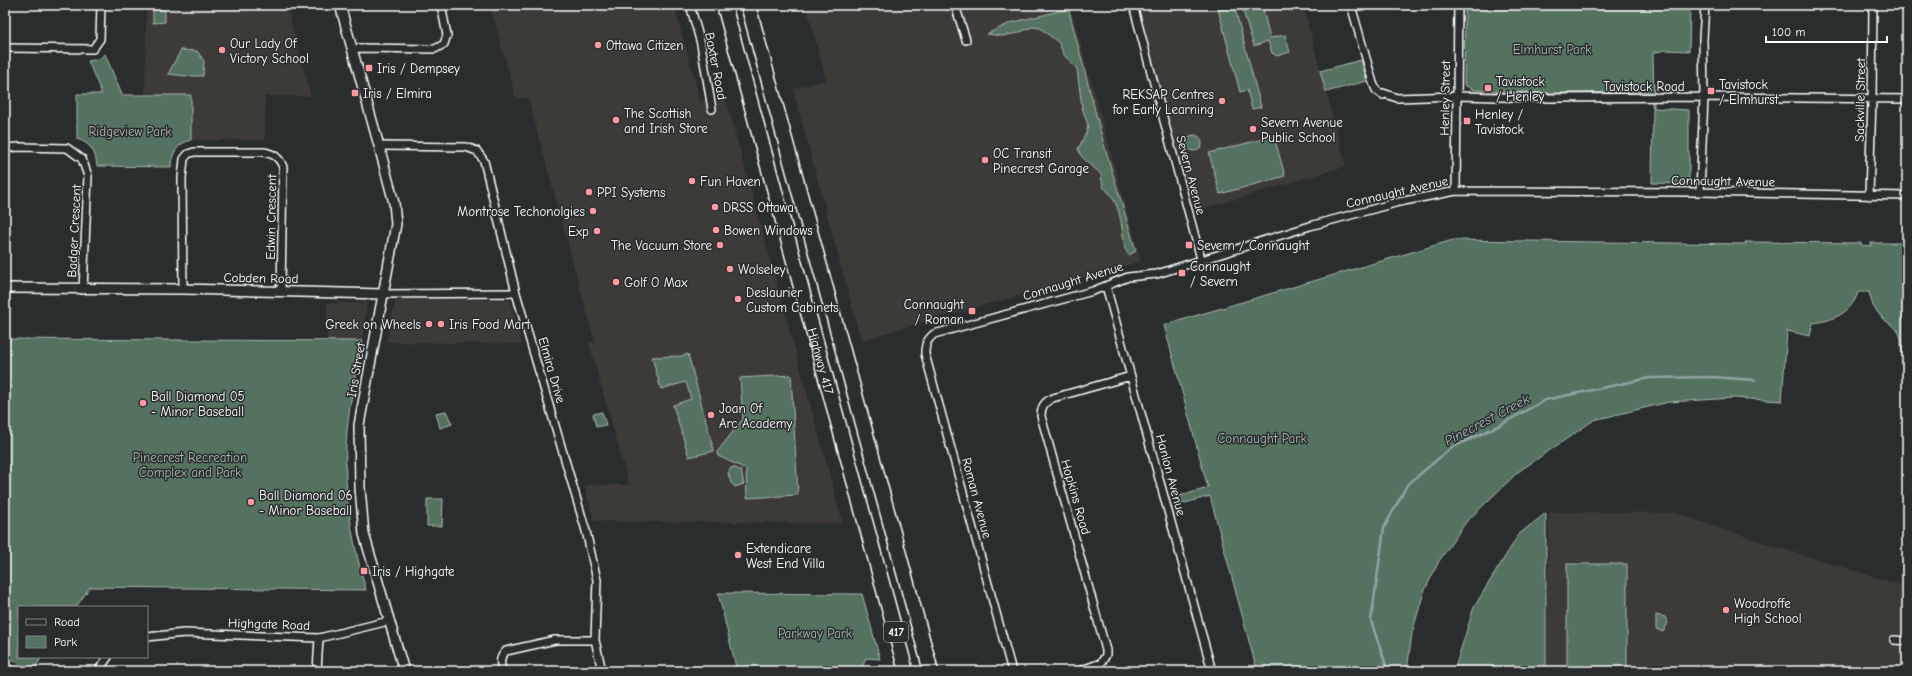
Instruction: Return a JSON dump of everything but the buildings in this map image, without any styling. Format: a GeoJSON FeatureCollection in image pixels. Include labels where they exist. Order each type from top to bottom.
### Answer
{"type":"FeatureCollection","features":[{"type":"Feature","properties":{"kind":"highway","name":"Highway 417"},"geometry":{"type":"LineString","coordinates":[[724,5],[906,671]]}},
{"type":"Feature","properties":{"kind":"highway","name":"417"},"geometry":{"type":"LineString","coordinates":[[748,5],[931,671]]}},
{"type":"Feature","properties":{"kind":"street"},"geometry":{"type":"LineString","coordinates":[[5,48],[93,48],[100,39],[101,5]]}},
{"type":"Feature","properties":{"kind":"street","name":"Iris Street"},"geometry":{"type":"LineString","coordinates":[[340,5],[394,203],[396,224],[394,244],[382,294],[360,425],[360,488],[364,534],[404,671]]}},
{"type":"Feature","properties":{"kind":"street"},"geometry":{"type":"LineString","coordinates":[[352,50],[359,48],[435,49],[444,44],[447,35],[441,5]]}},
{"type":"Feature","properties":{"kind":"street","name":"Baxter Road"},"geometry":{"type":"LineString","coordinates":[[690,5],[701,44],[712,109]]}},
{"type":"Feature","properties":{"kind":"street"},"geometry":{"type":"LineString","coordinates":[[955,5],[966,40]]}},
{"type":"Feature","properties":{"kind":"street","name":"Severn Avenue"},"geometry":{"type":"LineString","coordinates":[[1133,5],[1201,259]]}},
{"type":"Feature","properties":{"kind":"street","name":"Tavistock Road"},"geometry":{"type":"LineString","coordinates":[[1351,5],[1376,90],[1383,95],[1383,93],[1397,98],[1457,96],[1548,98],[1704,97],[1907,99]]}},
{"type":"Feature","properties":{"kind":"street","name":"Henley Street"},"geometry":{"type":"LineString","coordinates":[[1456,191],[1458,5]]}},
{"type":"Feature","properties":{"kind":"street"},"geometry":{"type":"LineString","coordinates":[[1700,192],[1704,97],[1703,39],[1705,5]]}},
{"type":"Feature","properties":{"kind":"street","name":"Sackville Street"},"geometry":{"type":"LineString","coordinates":[[1869,196],[1873,5]]}},
{"type":"Feature","properties":{"kind":"street","name":"Elmira Drive"},"geometry":{"type":"LineString","coordinates":[[379,146],[466,147],[477,151],[484,161],[516,293],[586,531],[597,580],[595,640],[602,671]]}},
{"type":"Feature","properties":{"kind":"street","name":"Badger Crescent"},"geometry":{"type":"LineString","coordinates":[[5,148],[67,148],[82,159],[88,176],[83,290]]}},
{"type":"Feature","properties":{"kind":"street","name":"Edwin Crescent"},"geometry":{"type":"LineString","coordinates":[[183,289],[182,178],[184,158],[188,154],[194,152],[264,152],[280,158],[283,167],[281,291]]}},
{"type":"Feature","properties":{"kind":"street","name":"Connaught Avenue"},"geometry":{"type":"LineString","coordinates":[[934,334],[1087,293],[1128,277],[1152,275],[1310,226],[1405,200],[1456,191],[1700,192],[1907,196]]}},
{"type":"Feature","properties":{"kind":"street","name":"Hanlon Avenue"},"geometry":{"type":"LineString","coordinates":[[1106,286],[1212,671]]}},
{"type":"Feature","properties":{"kind":"street","name":"Cobden Road"},"geometry":{"type":"LineString","coordinates":[[5,288],[83,290],[183,289],[382,294],[516,293]]}},
{"type":"Feature","properties":{"kind":"street","name":"Roman Avenue"},"geometry":{"type":"LineString","coordinates":[[934,334],[928,339],[924,346],[925,354],[1012,671]]}},
{"type":"Feature","properties":{"kind":"street","name":"Hopkins Road"},"geometry":{"type":"LineString","coordinates":[[1079,671],[1101,663],[1106,655],[1106,650],[1043,424],[1041,410],[1047,400],[1052,398],[1131,376]]}},
{"type":"Feature","properties":{"kind":"street","name":"Highgate Road"},"geometry":{"type":"LineString","coordinates":[[148,636],[184,633],[319,638],[389,621]]}},
{"type":"Feature","properties":{"kind":"street"},"geometry":{"type":"LineString","coordinates":[[317,671],[319,638]]}},
{"type":"Feature","properties":{"kind":"street"},"geometry":{"type":"LineString","coordinates":[[502,671],[500,661],[501,656],[506,651],[555,640],[595,640]]}},
{"type":"Feature","properties":{"kind":"street"},"geometry":{"type":"LineString","coordinates":[[1894,640],[1907,641]]}},
{"type":"Feature","properties":{"kind":"street"},"geometry":{"type":"LineString","coordinates":[[98,671],[107,658]]}},
{"type":"Feature","properties":{"kind":"street"},"geometry":{"type":"LineString","coordinates":[[5,667],[11,671]]}},
{"type":"Feature","properties":{"kind":"shaded area","name":"Our Lady Of Victory School"},"geometry":{"type":"Polygon","coordinates":[[[146,5],[286,5],[311,96],[265,96],[265,140],[191,140],[191,95],[145,95],[146,5]]]}},
{"type":"Feature","properties":{"kind":"shaded area"},"geometry":{"type":"Polygon","coordinates":[[[490,5],[674,5],[700,100],[726,100],[843,523],[594,521],[584,485],[629,485],[589,343],[595,343],[528,98],[516,98],[490,5]]]}},
{"type":"Feature","properties":{"kind":"shaded area"},"geometry":{"type":"Polygon","coordinates":[[[806,5],[1070,5],[1141,261],[861,340],[793,89],[826,80],[806,5]]]}},
{"type":"Feature","properties":{"kind":"shaded area","name":"Severn Avenue Public School"},"geometry":{"type":"Polygon","coordinates":[[[1137,5],[1303,5],[1346,166],[1193,212],[1137,5]]]}},
{"type":"Feature","properties":{"kind":"shaded area"},"geometry":{"type":"Polygon","coordinates":[[[398,299],[510,300],[522,344],[386,342],[395,302],[398,299]]]}},
{"type":"Feature","properties":{"kind":"shaded area"},"geometry":{"type":"Polygon","coordinates":[[[327,303],[367,303],[362,341],[327,341],[327,303]]]}},
{"type":"Feature","properties":{"kind":"shaded area","name":"Woodroffe High School"},"geometry":{"type":"Polygon","coordinates":[[[1549,512],[1676,513],[1783,549],[1905,586],[1902,671],[1546,671],[1549,512]]]}},
{"type":"Feature","properties":{"kind":"green space"},"geometry":{"type":"Polygon","coordinates":[[[1217,5],[1234,5],[1261,107],[1252,109],[1247,90],[1240,92],[1217,5]]]}},
{"type":"Feature","properties":{"kind":"green space"},"geometry":{"type":"Polygon","coordinates":[[[1241,5],[1262,5],[1270,38],[1285,35],[1290,52],[1277,56],[1272,53],[1268,41],[1254,46],[1241,5]]]}},
{"type":"Feature","properties":{"kind":"green space","name":"Elmhurst Park"},"geometry":{"type":"Polygon","coordinates":[[[1465,5],[1690,5],[1689,51],[1665,50],[1653,53],[1654,108],[1689,110],[1689,184],[1652,183],[1653,108],[1649,92],[1548,93],[1474,90],[1464,85],[1465,5]]]}},
{"type":"Feature","properties":{"kind":"green space"},"geometry":{"type":"Polygon","coordinates":[[[153,10],[165,10],[165,22],[153,23],[153,10]]]}},
{"type":"Feature","properties":{"kind":"green space"},"geometry":{"type":"Polygon","coordinates":[[[1064,10],[1069,11],[1103,141],[1136,251],[1129,255],[1125,249],[1120,215],[1114,200],[1103,187],[1101,174],[1082,157],[1078,149],[1086,133],[1088,125],[1082,107],[1077,69],[1064,55],[1059,43],[1040,28],[1032,27],[1018,33],[1002,36],[987,34],[1010,23],[1064,10]]]}},
{"type":"Feature","properties":{"kind":"green space"},"geometry":{"type":"Polygon","coordinates":[[[181,50],[197,51],[204,61],[203,76],[168,74],[181,50]]]}},
{"type":"Feature","properties":{"kind":"green space","name":"Ridgeview Park"},"geometry":{"type":"Polygon","coordinates":[[[105,54],[122,95],[191,95],[191,140],[186,141],[176,150],[172,158],[171,167],[97,166],[92,149],[86,143],[77,139],[77,94],[102,94],[88,61],[99,59],[105,54]]]}},
{"type":"Feature","properties":{"kind":"green space"},"geometry":{"type":"Polygon","coordinates":[[[1361,60],[1367,81],[1326,92],[1320,71],[1361,60]]]}},
{"type":"Feature","properties":{"kind":"green space"},"geometry":{"type":"Polygon","coordinates":[[[1191,135],[1197,135],[1202,140],[1200,149],[1197,151],[1191,151],[1186,146],[1186,140],[1191,135]]]}},
{"type":"Feature","properties":{"kind":"green space"},"geometry":{"type":"Polygon","coordinates":[[[1274,136],[1285,176],[1220,194],[1209,153],[1274,136]]]}},
{"type":"Feature","properties":{"kind":"green space","name":"Connaught Park"},"geometry":{"type":"Polygon","coordinates":[[[1453,240],[1746,244],[1745,242],[1861,243],[1861,245],[1871,246],[1871,243],[1907,243],[1907,366],[1902,364],[1901,339],[1898,330],[1882,318],[1873,306],[1869,292],[1858,292],[1855,299],[1846,311],[1834,318],[1813,323],[1810,336],[1787,331],[1782,401],[1734,398],[1669,402],[1594,420],[1518,472],[1466,522],[1439,561],[1424,592],[1412,633],[1407,671],[1257,671],[1210,496],[1178,505],[1176,497],[1208,488],[1164,325],[1453,240]]]}},
{"type":"Feature","properties":{"kind":"green space","name":"Pinecrest Recreation Complex and Park"},"geometry":{"type":"Polygon","coordinates":[[[5,339],[362,341],[348,420],[346,472],[352,531],[366,590],[90,587],[77,606],[18,606],[18,658],[41,658],[33,671],[30,671],[5,654],[5,339]]]}},
{"type":"Feature","properties":{"kind":"green space"},"geometry":{"type":"Polygon","coordinates":[[[688,354],[714,451],[689,457],[673,405],[691,399],[686,382],[661,389],[652,357],[682,356],[688,354]]]}},
{"type":"Feature","properties":{"kind":"green space"},"geometry":{"type":"Polygon","coordinates":[[[791,375],[798,495],[747,498],[746,469],[718,456],[717,452],[743,419],[740,378],[791,375]]]}},
{"type":"Feature","properties":{"kind":"green space"},"geometry":{"type":"Polygon","coordinates":[[[446,411],[452,424],[440,428],[436,413],[446,411]]]}},
{"type":"Feature","properties":{"kind":"green space"},"geometry":{"type":"Polygon","coordinates":[[[602,412],[606,425],[596,427],[593,414],[602,412]]]}},
{"type":"Feature","properties":{"kind":"green space"},"geometry":{"type":"Polygon","coordinates":[[[734,467],[741,471],[744,484],[735,487],[731,483],[728,473],[731,468],[734,467]]]}},
{"type":"Feature","properties":{"kind":"green space"},"geometry":{"type":"Polygon","coordinates":[[[427,499],[443,499],[442,526],[427,526],[427,499]]]}},
{"type":"Feature","properties":{"kind":"green space"},"geometry":{"type":"Polygon","coordinates":[[[1546,513],[1546,671],[1454,671],[1474,607],[1519,534],[1546,513]]]}},
{"type":"Feature","properties":{"kind":"green space"},"geometry":{"type":"Polygon","coordinates":[[[1567,564],[1627,564],[1627,671],[1567,671],[1567,564]]]}},
{"type":"Feature","properties":{"kind":"green space","name":"Parkway Park"},"geometry":{"type":"Polygon","coordinates":[[[718,593],[862,594],[880,659],[866,658],[861,671],[737,671],[718,593]]]}},
{"type":"Feature","properties":{"kind":"green space"},"geometry":{"type":"Polygon","coordinates":[[[1656,615],[1665,617],[1668,623],[1663,632],[1656,629],[1656,615]]]}},
{"type":"Feature","properties":{"kind":"waterway","name":"Pinecrest Creek"},"geometry":{"type":"LineString","coordinates":[[1388,671],[1371,621],[1384,528],[1407,485],[1451,448],[1498,426],[1545,400],[1649,378],[1712,377],[1755,380]]}},
{"type":"Feature","properties":{"kind":"place","name":"Ottawa Citizen"},"geometry":{"type":"Point","coordinates":[598,45]}},
{"type":"Feature","properties":{"kind":"place","name":"Our Lady Of Victory School"},"geometry":{"type":"Point","coordinates":[222,50]}},
{"type":"Feature","properties":{"kind":"place","name":"Iris / Dempsey"},"geometry":{"type":"Point","coordinates":[369,68]}},
{"type":"Feature","properties":{"kind":"place","name":"Tavistock / Henley"},"geometry":{"type":"Point","coordinates":[1488,88]}},
{"type":"Feature","properties":{"kind":"place","name":"Tavistock / Elmhurst"},"geometry":{"type":"Point","coordinates":[1711,91]}},
{"type":"Feature","properties":{"kind":"place","name":"Iris / Elmira"},"geometry":{"type":"Point","coordinates":[355,93]}},
{"type":"Feature","properties":{"kind":"place","name":"REKSAP Centres for Early Learning"},"geometry":{"type":"Point","coordinates":[1222,101]}},
{"type":"Feature","properties":{"kind":"place","name":"The Scottish and Irish Store"},"geometry":{"type":"Point","coordinates":[616,120]}},
{"type":"Feature","properties":{"kind":"place","name":"Henley / Tavistock"},"geometry":{"type":"Point","coordinates":[1467,121]}},
{"type":"Feature","properties":{"kind":"place","name":"Severn Avenue Public School"},"geometry":{"type":"Point","coordinates":[1253,129]}},
{"type":"Feature","properties":{"kind":"place","name":"OC Transit Pinecrest Garage"},"geometry":{"type":"Point","coordinates":[985,160]}},
{"type":"Feature","properties":{"kind":"place","name":"Fun Haven"},"geometry":{"type":"Point","coordinates":[692,181]}},
{"type":"Feature","properties":{"kind":"place","name":"PPI Systems"},"geometry":{"type":"Point","coordinates":[589,192]}},
{"type":"Feature","properties":{"kind":"place","name":"DRSS Ottawa"},"geometry":{"type":"Point","coordinates":[715,207]}},
{"type":"Feature","properties":{"kind":"place","name":"Montrose Techonolgies"},"geometry":{"type":"Point","coordinates":[593,211]}},
{"type":"Feature","properties":{"kind":"place","name":"Bowen Windows"},"geometry":{"type":"Point","coordinates":[716,230]}},
{"type":"Feature","properties":{"kind":"place","name":"Exp"},"geometry":{"type":"Point","coordinates":[597,231]}},
{"type":"Feature","properties":{"kind":"place","name":"The Vacuum Store"},"geometry":{"type":"Point","coordinates":[720,245]}},
{"type":"Feature","properties":{"kind":"place","name":"Severn / Connaught"},"geometry":{"type":"Point","coordinates":[1189,245]}},
{"type":"Feature","properties":{"kind":"place","name":"Wolseley"},"geometry":{"type":"Point","coordinates":[730,269]}},
{"type":"Feature","properties":{"kind":"place","name":"Connaught / Severn"},"geometry":{"type":"Point","coordinates":[1182,273]}},
{"type":"Feature","properties":{"kind":"place","name":"Golf O Max"},"geometry":{"type":"Point","coordinates":[616,282]}},
{"type":"Feature","properties":{"kind":"place","name":"Deslaurier Custom Cabinets"},"geometry":{"type":"Point","coordinates":[738,299]}},
{"type":"Feature","properties":{"kind":"place","name":"Connaught / Roman"},"geometry":{"type":"Point","coordinates":[972,311]}},
{"type":"Feature","properties":{"kind":"place","name":"Greek on Wheels"},"geometry":{"type":"Point","coordinates":[429,324]}},
{"type":"Feature","properties":{"kind":"place","name":"Iris Food Mart"},"geometry":{"type":"Point","coordinates":[441,324]}},
{"type":"Feature","properties":{"kind":"place","name":"Ball Diamond 05 - Minor Baseball"},"geometry":{"type":"Point","coordinates":[143,403]}},
{"type":"Feature","properties":{"kind":"place","name":"Joan Of Arc Academy"},"geometry":{"type":"Point","coordinates":[711,415]}},
{"type":"Feature","properties":{"kind":"place","name":"Ball Diamond 06 - Minor Baseball"},"geometry":{"type":"Point","coordinates":[251,502]}},
{"type":"Feature","properties":{"kind":"place","name":"Extendicare West End Villa"},"geometry":{"type":"Point","coordinates":[738,555]}},
{"type":"Feature","properties":{"kind":"place","name":"Iris / Highgate"},"geometry":{"type":"Point","coordinates":[364,571]}},
{"type":"Feature","properties":{"kind":"place","name":"Woodroffe High School"},"geometry":{"type":"Point","coordinates":[1726,610]}}]}
